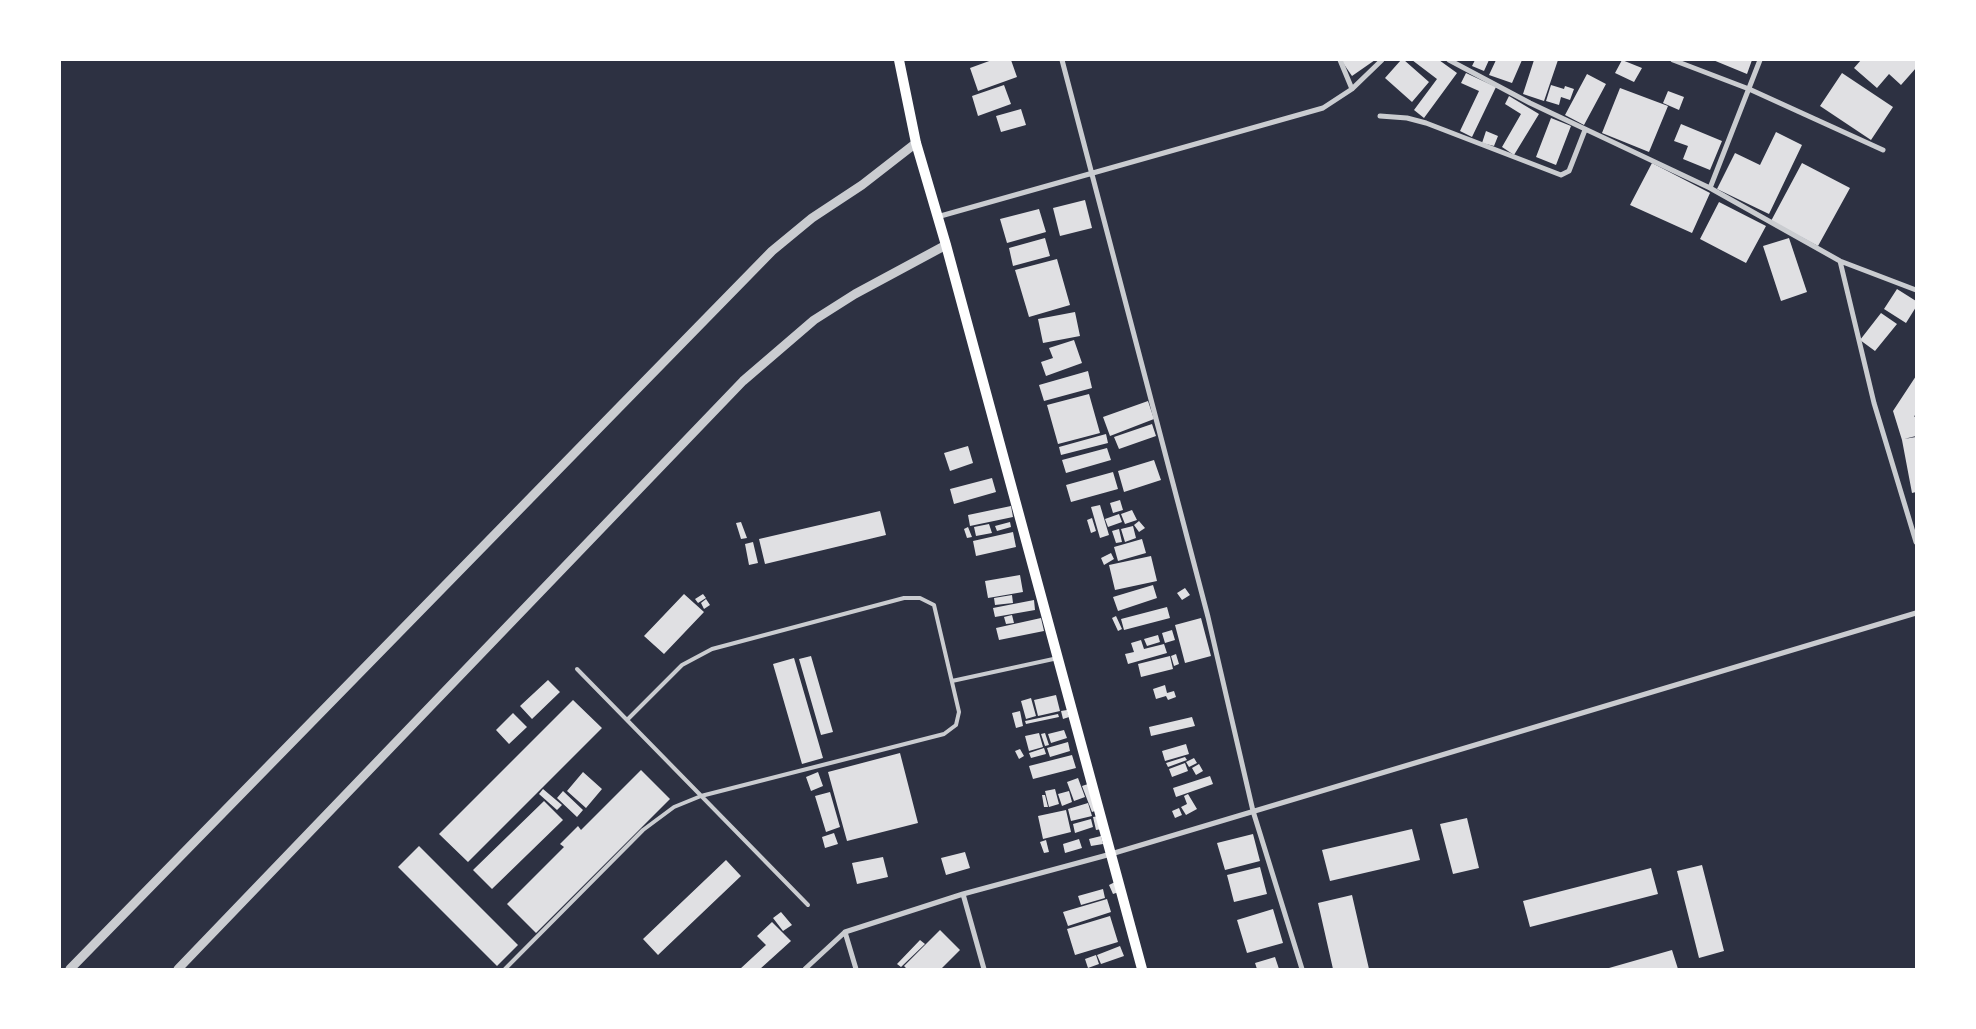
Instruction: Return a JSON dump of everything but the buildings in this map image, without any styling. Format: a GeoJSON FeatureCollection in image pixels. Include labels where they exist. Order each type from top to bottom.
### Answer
{"type":"FeatureCollection","features":[{"type":"Feature","properties":{"kind":"main road"},"geometry":{"type":"LineString","coordinates":[[899,60],[916,143],[946,245],[1142,969]]}},
{"type":"Feature","properties":{"kind":"street"},"geometry":{"type":"LineString","coordinates":[[1062,60],[1210,626],[1254,811],[1302,969]]}},
{"type":"Feature","properties":{"kind":"street"},"geometry":{"type":"LineString","coordinates":[[1340,60],[1352,89]]}},
{"type":"Feature","properties":{"kind":"street"},"geometry":{"type":"LineString","coordinates":[[937,217],[1324,108],[1352,89],[1382,60]]}},
{"type":"Feature","properties":{"kind":"street"},"geometry":{"type":"LineString","coordinates":[[1449,60],[1522,99],[1710,188],[1840,261],[1916,290]]}},
{"type":"Feature","properties":{"kind":"street"},"geometry":{"type":"LineString","coordinates":[[1673,60],[1749,89],[1883,150]]}},
{"type":"Feature","properties":{"kind":"street"},"geometry":{"type":"LineString","coordinates":[[1710,188],[1760,60]]}},
{"type":"Feature","properties":{"kind":"street"},"geometry":{"type":"LineString","coordinates":[[1380,116],[1426,124],[1561,175],[1569,171],[1586,130]]}},
{"type":"Feature","properties":{"kind":"street"},"geometry":{"type":"LineString","coordinates":[[70,969],[772,251],[812,218],[862,185],[916,143]]}},
{"type":"Feature","properties":{"kind":"street"},"geometry":{"type":"LineString","coordinates":[[178,969],[743,381],[814,320],[855,294],[946,245]]}},
{"type":"Feature","properties":{"kind":"street"},"geometry":{"type":"LineString","coordinates":[[1840,261],[1874,403],[1916,542]]}},
{"type":"Feature","properties":{"kind":"street"},"geometry":{"type":"LineString","coordinates":[[805,969],[845,932],[963,894],[1111,854],[1916,614]]}},
{"type":"Feature","properties":{"kind":"street"},"geometry":{"type":"LineString","coordinates":[[963,894],[984,969]]}},
{"type":"Feature","properties":{"kind":"street"},"geometry":{"type":"LineString","coordinates":[[845,932],[856,969]]}},
{"type":"Feature","properties":{"kind":"lane"},"geometry":{"type":"LineString","coordinates":[[505,969],[643,830],[674,808],[701,796],[944,734],[956,725],[959,712],[934,605],[920,598],[904,598],[712,649],[682,665],[627,720]]}},
{"type":"Feature","properties":{"kind":"lane"},"geometry":{"type":"LineString","coordinates":[[952,681],[1058,658]]}},
{"type":"Feature","properties":{"kind":"lane"},"geometry":{"type":"LineString","coordinates":[[577,669],[808,905]]}}]}
